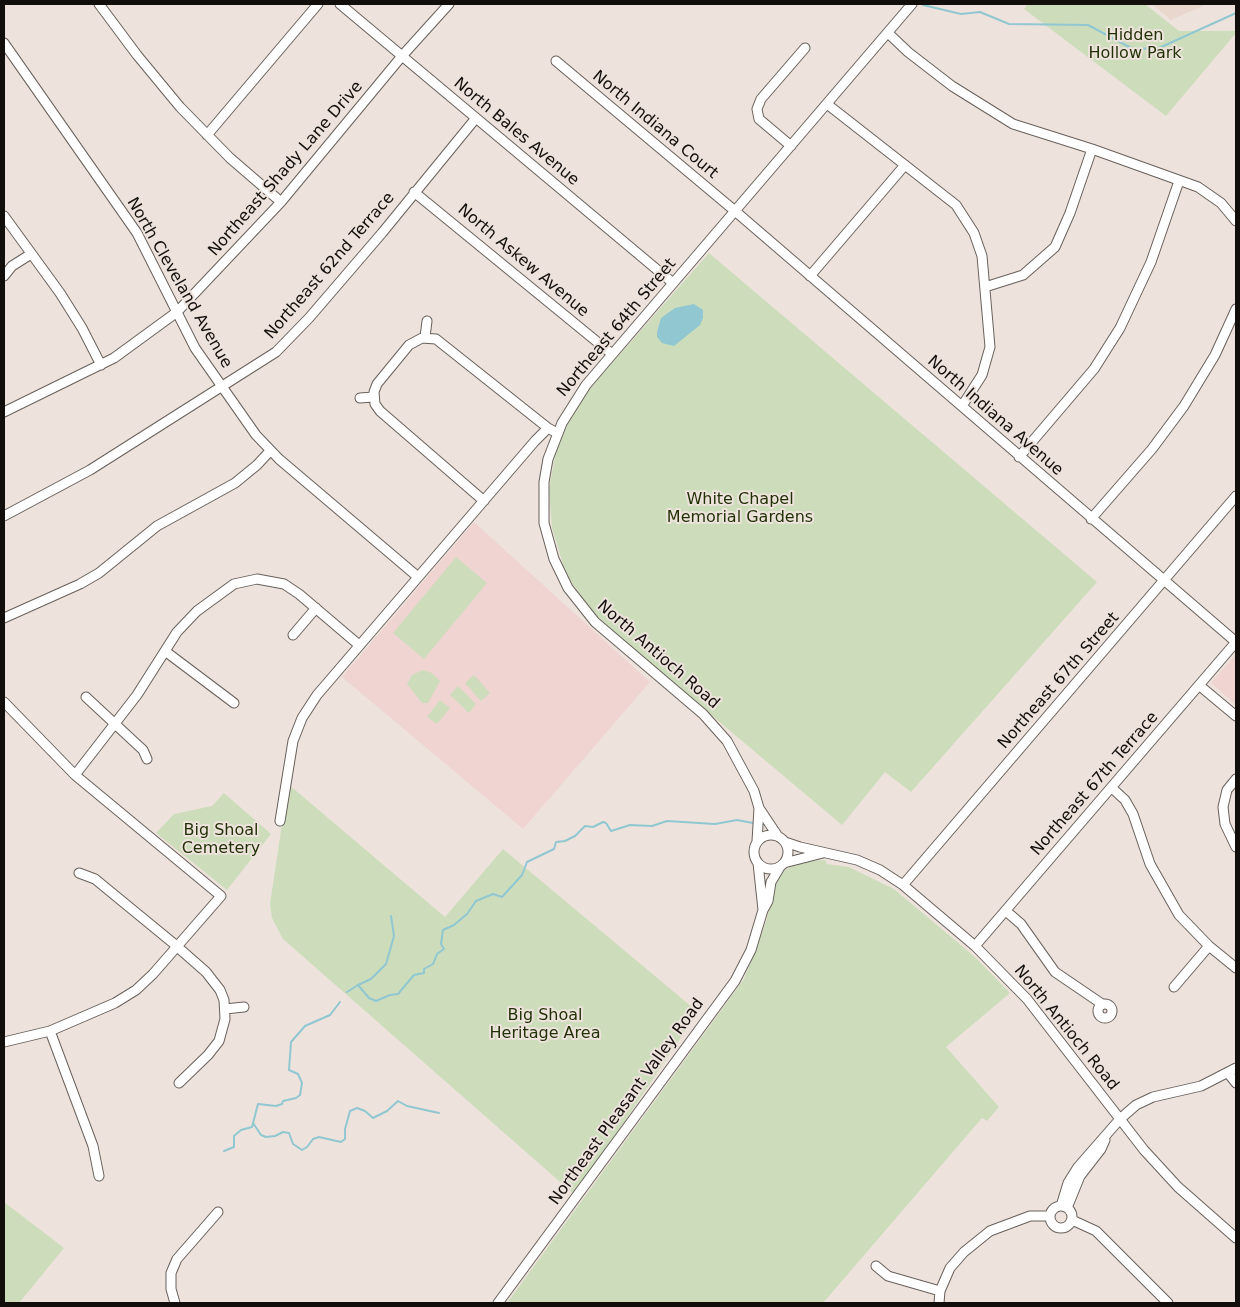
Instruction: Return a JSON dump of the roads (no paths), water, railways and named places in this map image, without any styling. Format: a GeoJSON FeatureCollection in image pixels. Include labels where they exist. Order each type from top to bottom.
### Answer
{"type":"FeatureCollection","features":[{"type":"Feature","properties":{"kind":"street"},"geometry":{"type":"LineString","coordinates":[[99,4],[154,76],[207,135],[281,202]]}},
{"type":"Feature","properties":{"kind":"street"},"geometry":{"type":"LineString","coordinates":[[207,135],[318,4]]}},
{"type":"Feature","properties":{"kind":"street","name":"North Bales Avenue"},"geometry":{"type":"LineString","coordinates":[[340,4],[673,282]]}},
{"type":"Feature","properties":{"kind":"street","name":"Northeast Shady Lane Drive"},"geometry":{"type":"LineString","coordinates":[[4,412],[101,365],[134,345],[177,312],[281,202],[402,56],[449,4]]}},
{"type":"Feature","properties":{"kind":"street","name":"Northeast 64th Street"},"geometry":{"type":"LineString","coordinates":[[557,433],[576,398],[612,354],[912,4]]}},
{"type":"Feature","properties":{"kind":"street"},"geometry":{"type":"LineString","coordinates":[[888,33],[908,52],[952,86],[1013,124],[1092,149],[1198,187],[1214,197],[1236,221]]}},
{"type":"Feature","properties":{"kind":"street","name":"North Cleveland Avenue"},"geometry":{"type":"LineString","coordinates":[[4,43],[137,234],[195,348],[222,388],[270,451],[418,577]]}},
{"type":"Feature","properties":{"kind":"street"},"geometry":{"type":"LineString","coordinates":[[791,146],[759,119],[757,109],[761,100],[805,48]]}},
{"type":"Feature","properties":{"kind":"street","name":"North Indiana Court"},"geometry":{"type":"LineString","coordinates":[[556,61],[735,211]]}},
{"type":"Feature","properties":{"kind":"street"},"geometry":{"type":"LineString","coordinates":[[827,104],[956,205],[969,223],[982,256],[990,346],[982,375],[962,406]]}},
{"type":"Feature","properties":{"kind":"street","name":"Northeast 62nd Terrace"},"geometry":{"type":"LineString","coordinates":[[4,516],[90,470],[276,352],[339,283],[476,118]]}},
{"type":"Feature","properties":{"kind":"street"},"geometry":{"type":"LineString","coordinates":[[985,286],[1022,275],[1055,247],[1070,213],[1092,149]]}},
{"type":"Feature","properties":{"kind":"street"},"geometry":{"type":"LineString","coordinates":[[810,276],[905,165]]}},
{"type":"Feature","properties":{"kind":"street"},"geometry":{"type":"LineString","coordinates":[[1019,456],[1094,369],[1120,328],[1151,262],[1179,181]]}},
{"type":"Feature","properties":{"kind":"street","name":"North Askew Avenue"},"geometry":{"type":"LineString","coordinates":[[414,192],[612,354]]}},
{"type":"Feature","properties":{"kind":"street","name":"North Indiana Avenue"},"geometry":{"type":"LineString","coordinates":[[735,211],[1236,642]]}},
{"type":"Feature","properties":{"kind":"street"},"geometry":{"type":"LineString","coordinates":[[4,216],[82,328],[101,365]]}},
{"type":"Feature","properties":{"kind":"street"},"geometry":{"type":"LineString","coordinates":[[4,276],[12,266],[31,254]]}},
{"type":"Feature","properties":{"kind":"street"},"geometry":{"type":"LineString","coordinates":[[1091,519],[1152,449],[1184,406],[1215,355],[1236,309]]}},
{"type":"Feature","properties":{"kind":"street"},"geometry":{"type":"LineString","coordinates":[[425,337],[427,321]]}},
{"type":"Feature","properties":{"kind":"street"},"geometry":{"type":"LineString","coordinates":[[484,501],[380,411],[373,397],[377,384],[409,345],[425,337],[436,339],[548,428],[557,433]]}},
{"type":"Feature","properties":{"kind":"street"},"geometry":{"type":"LineString","coordinates":[[360,398],[373,397]]}},
{"type":"Feature","properties":{"kind":"street"},"geometry":{"type":"LineString","coordinates":[[280,821],[292,742],[302,718],[317,695],[548,428]]}},
{"type":"Feature","properties":{"kind":"street","name":"North Antioch Road"},"geometry":{"type":"LineString","coordinates":[[557,433],[545,471],[544,522],[554,559],[568,588],[595,622],[692,705],[719,731],[745,772],[759,808],[777,835]]}},
{"type":"Feature","properties":{"kind":"street"},"geometry":{"type":"LineString","coordinates":[[4,618],[80,584],[99,573],[157,526],[235,483],[257,466],[270,451]]}},
{"type":"Feature","properties":{"kind":"street","name":"Northeast 67th Street"},"geometry":{"type":"LineString","coordinates":[[903,885],[1236,496]]}},
{"type":"Feature","properties":{"kind":"street"},"geometry":{"type":"LineString","coordinates":[[75,775],[137,695],[177,632],[197,611],[213,598],[239,582],[257,579],[275,582],[292,589],[359,645]]}},
{"type":"Feature","properties":{"kind":"street"},"geometry":{"type":"LineString","coordinates":[[293,635],[316,608]]}},
{"type":"Feature","properties":{"kind":"street","name":"Northeast 67th Terrace"},"geometry":{"type":"LineString","coordinates":[[975,946],[1236,642]]}},
{"type":"Feature","properties":{"kind":"street"},"geometry":{"type":"LineString","coordinates":[[165,651],[234,704]]}},
{"type":"Feature","properties":{"kind":"street"},"geometry":{"type":"LineString","coordinates":[[1200,686],[1236,716]]}},
{"type":"Feature","properties":{"kind":"street"},"geometry":{"type":"LineString","coordinates":[[86,697],[143,750],[147,760]]}},
{"type":"Feature","properties":{"kind":"street"},"geometry":{"type":"LineString","coordinates":[[4,702],[75,775],[220,896],[177,947],[136,990],[115,1003],[50,1031],[4,1042]]}},
{"type":"Feature","properties":{"kind":"street"},"geometry":{"type":"LineString","coordinates":[[1236,779],[1227,790],[1223,807],[1225,824],[1236,847]]}},
{"type":"Feature","properties":{"kind":"street"},"geometry":{"type":"LineString","coordinates":[[1112,788],[1125,800],[1133,814],[1150,864],[1173,905],[1209,946],[1236,968]]}},
{"type":"Feature","properties":{"kind":"street","name":"North Antioch Road"},"geometry":{"type":"LineString","coordinates":[[757,841],[759,808]]}},
{"type":"Feature","properties":{"kind":"street"},"geometry":{"type":"LineString","coordinates":[[766,835],[777,835],[785,842],[789,852],[782,865],[768,869],[758,863],[754,852],[757,841],[766,835]]}},
{"type":"Feature","properties":{"kind":"street","name":"North Antioch Road"},"geometry":{"type":"LineString","coordinates":[[785,842],[862,862],[903,885],[975,946],[1027,998],[1144,1150],[1178,1187],[1236,1238]]}},
{"type":"Feature","properties":{"kind":"street","name":"North Antioch Road"},"geometry":{"type":"LineString","coordinates":[[782,865],[824,853]]}},
{"type":"Feature","properties":{"kind":"street","name":"Northeast Pleasant Valley Road"},"geometry":{"type":"LineString","coordinates":[[758,863],[762,910]]}},
{"type":"Feature","properties":{"kind":"street","name":"Northeast Pleasant Valley Road"},"geometry":{"type":"LineString","coordinates":[[498,1303],[735,981],[751,950],[762,910],[768,901],[772,882],[782,865]]}},
{"type":"Feature","properties":{"kind":"street"},"geometry":{"type":"LineString","coordinates":[[79,873],[95,878],[177,947],[214,980],[224,1000],[223,1030],[216,1046],[179,1084]]}},
{"type":"Feature","properties":{"kind":"street"},"geometry":{"type":"LineString","coordinates":[[1006,910],[1021,924],[1056,972],[1102,1004]]}},
{"type":"Feature","properties":{"kind":"street"},"geometry":{"type":"LineString","coordinates":[[1174,987],[1209,946]]}},
{"type":"Feature","properties":{"kind":"street"},"geometry":{"type":"LineString","coordinates":[[225,1009],[244,1008]]}},
{"type":"Feature","properties":{"kind":"street"},"geometry":{"type":"LineString","coordinates":[[50,1031],[93,1146],[99,1176]]}},
{"type":"Feature","properties":{"kind":"street"},"geometry":{"type":"LineString","coordinates":[[1064,1207],[1068,1183],[1094,1148],[1120,1119],[1144,1100],[1201,1086],[1232,1070],[1236,1082]]}},
{"type":"Feature","properties":{"kind":"street"},"geometry":{"type":"LineString","coordinates":[[1064,1207],[1072,1213],[1072,1220],[1068,1226],[1060,1229],[1053,1226],[1050,1216],[1053,1209],[1064,1207]]}},
{"type":"Feature","properties":{"kind":"street"},"geometry":{"type":"LineString","coordinates":[[175,1303],[171,1289],[171,1273],[177,1258],[218,1212]]}},
{"type":"Feature","properties":{"kind":"street"},"geometry":{"type":"LineString","coordinates":[[939,1303],[940,1291],[950,1268],[964,1252],[990,1231],[1030,1216],[1050,1216]]}},
{"type":"Feature","properties":{"kind":"street"},"geometry":{"type":"LineString","coordinates":[[1072,1220],[1096,1231],[1168,1303]]}},
{"type":"Feature","properties":{"kind":"street"},"geometry":{"type":"LineString","coordinates":[[876,1266],[888,1276],[940,1291]]}},
{"type":"Feature","properties":{"kind":"water"},"geometry":{"type":"Polygon","coordinates":[[[694,304],[703,310],[703,318],[700,325],[674,346],[662,343],[657,337],[661,318],[675,308],[694,304]]]}},
{"type":"Feature","properties":{"kind":"waterway"},"geometry":{"type":"LineString","coordinates":[[923,5],[961,14],[980,12],[1009,24],[1088,25],[1133,49],[1159,48],[1236,13]]}},
{"type":"Feature","properties":{"kind":"waterway"},"geometry":{"type":"LineString","coordinates":[[347,992],[358,985],[369,998],[376,1001],[398,994],[414,975],[424,973],[424,969],[433,964],[437,954],[444,949],[441,944],[443,930],[454,925],[467,914],[476,901],[493,894],[502,897],[522,875],[527,862],[554,849],[556,842],[565,841],[575,836],[585,826],[593,827],[603,822],[606,823],[611,831],[630,825],[652,826],[667,821],[715,824],[737,820],[753,823]]}},
{"type":"Feature","properties":{"kind":"waterway"},"geometry":{"type":"LineString","coordinates":[[358,985],[371,979],[386,964],[394,936],[391,916]]}},
{"type":"Feature","properties":{"kind":"waterway"},"geometry":{"type":"LineString","coordinates":[[224,1151],[234,1147],[234,1136],[241,1130],[252,1127],[258,1104],[276,1106],[282,1104],[283,1101],[300,1095],[302,1083],[298,1074],[289,1070],[291,1042],[305,1026],[330,1015],[340,1002]]}},
{"type":"Feature","properties":{"kind":"waterway"},"geometry":{"type":"LineString","coordinates":[[253,1123],[261,1135],[266,1137],[275,1136],[283,1132],[289,1133],[293,1144],[302,1150],[313,1139],[319,1137],[341,1142],[345,1139],[345,1129],[350,1111],[357,1108],[365,1111],[373,1118],[387,1111],[398,1101],[407,1106],[439,1113]]}},
{"type":"Feature","properties":{"kind":"park label","name":"Hidden Hollow Park"},"geometry":{"type":"Point","coordinates":[1135,45]}},
{"type":"Feature","properties":{"kind":"park label","name":"White Chapel Memorial Gardens"},"geometry":{"type":"Point","coordinates":[740,509]}},
{"type":"Feature","properties":{"kind":"park label","name":"Big Shoal Cemetery"},"geometry":{"type":"Point","coordinates":[221,840]}},
{"type":"Feature","properties":{"kind":"park label","name":"Big Shoal Heritage Area"},"geometry":{"type":"Point","coordinates":[545,1025]}}]}
